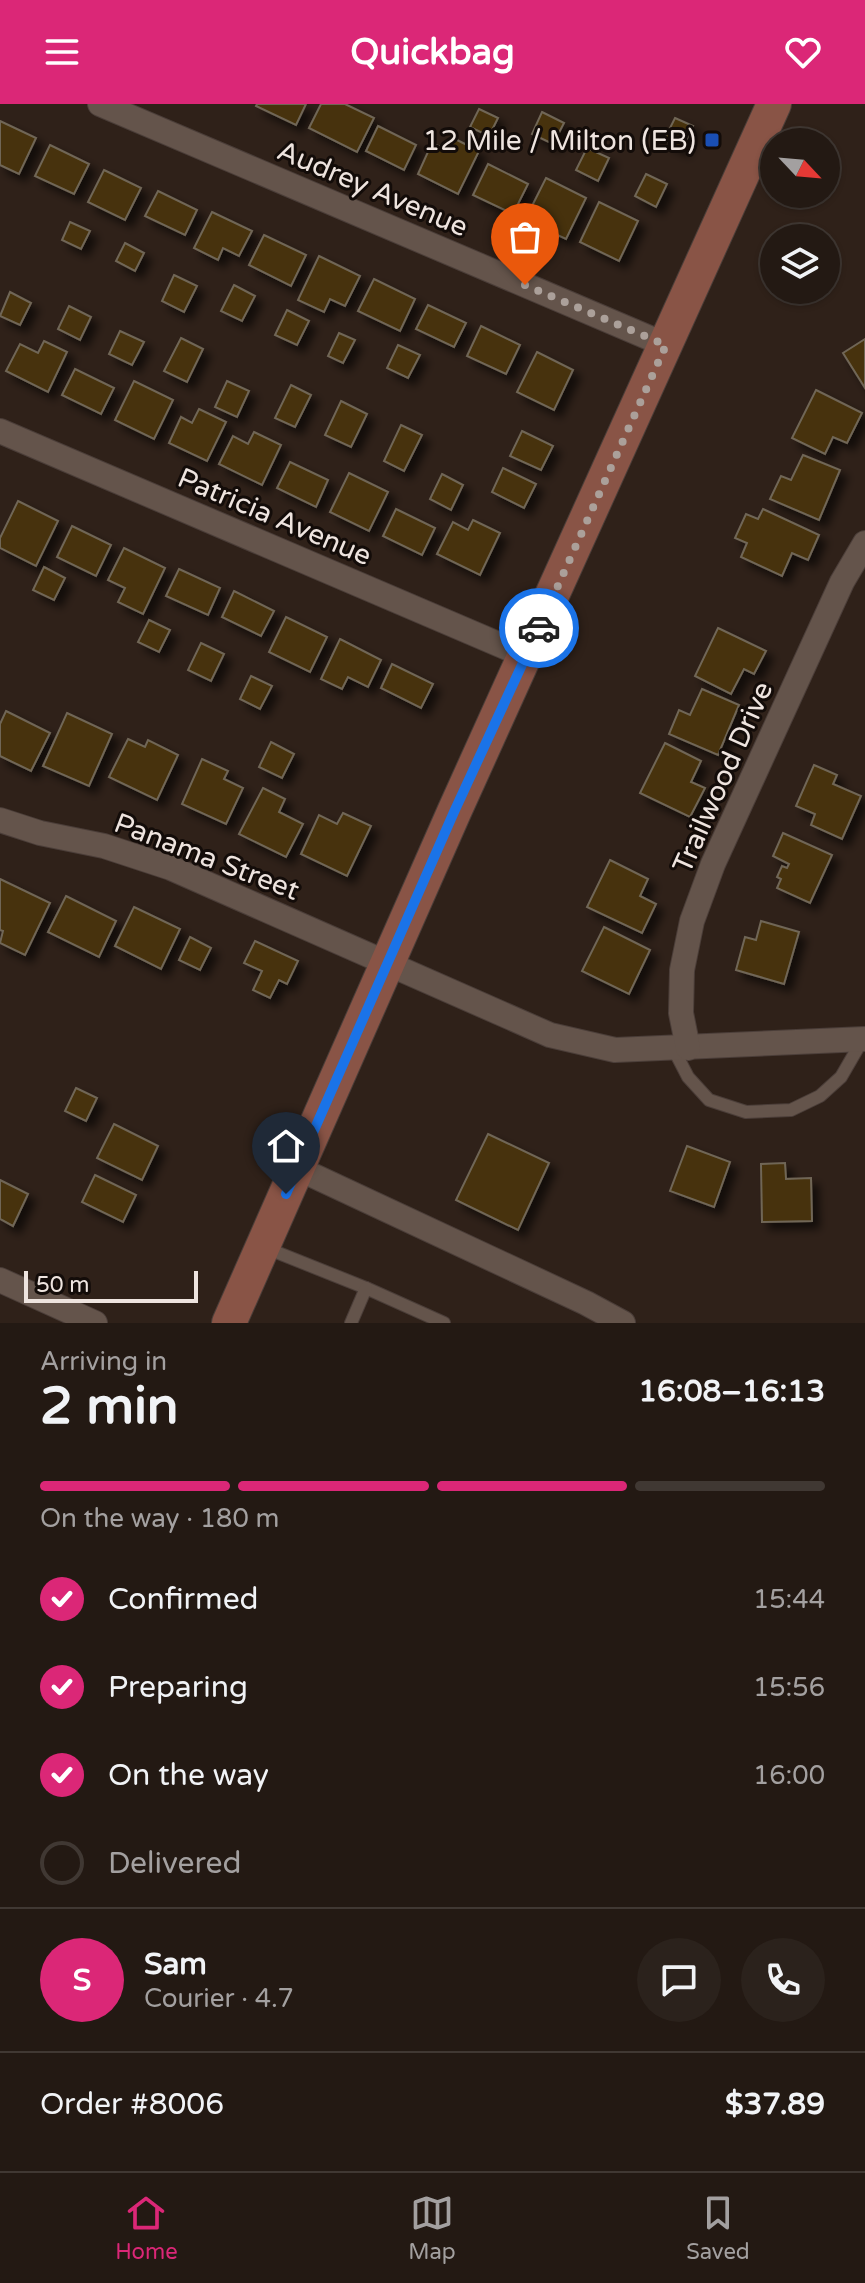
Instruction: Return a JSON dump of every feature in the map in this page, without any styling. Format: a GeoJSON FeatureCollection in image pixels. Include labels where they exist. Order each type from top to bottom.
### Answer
{"type":"FeatureCollection","features":[{"type":"Feature","properties":{"kind":"main road"},"geometry":{"type":"LineString","coordinates":[[229,1323],[774,104]]}},
{"type":"Feature","properties":{"kind":"street","name":"Audrey Avenue"},"geometry":{"type":"LineString","coordinates":[[100,104],[666,345]]}},
{"type":"Feature","properties":{"kind":"street","name":"Patricia Avenue"},"geometry":{"type":"LineString","coordinates":[[0,431],[526,656]]}},
{"type":"Feature","properties":{"kind":"street","name":"Trailwood Drive"},"geometry":{"type":"LineString","coordinates":[[680,1048],[682,970],[692,921],[713,864],[829,610],[865,543]]}},
{"type":"Feature","properties":{"kind":"street","name":"Panama Street"},"geometry":{"type":"LineString","coordinates":[[0,820],[40,833],[104,846],[171,868],[550,1035],[615,1050],[864,1039]]}},
{"type":"Feature","properties":{"kind":"street"},"geometry":{"type":"LineString","coordinates":[[297,1168],[623,1323]]}},
{"type":"Feature","properties":{"kind":"street"},"geometry":{"type":"LineString","coordinates":[[0,1280],[95,1323]]}},
{"type":"Feature","properties":{"kind":"lane"},"geometry":{"type":"LineString","coordinates":[[680,1048],[688,1077],[709,1100],[746,1112],[791,1110],[820,1096],[841,1077],[864,1039]]}},
{"type":"Feature","properties":{"kind":"lane"},"geometry":{"type":"LineString","coordinates":[[263,1247],[444,1323]]}},
{"type":"Feature","properties":{"kind":"lane"},"geometry":{"type":"LineString","coordinates":[[351,1323],[366,1288]]}},
{"type":"Feature","properties":{"kind":"building"},"geometry":{"type":"Polygon","coordinates":[[[257,104],[306,104],[296,125],[257,104]]]}},
{"type":"Feature","properties":{"kind":"building"},"geometry":{"type":"Polygon","coordinates":[[[321,104],[345,104],[374,118],[357,152],[309,128],[321,104]]]}},
{"type":"Feature","properties":{"kind":"building"},"geometry":{"type":"Polygon","coordinates":[[[479,109],[498,118],[489,136],[470,127],[479,109]]]}},
{"type":"Feature","properties":{"kind":"building"},"geometry":{"type":"Polygon","coordinates":[[[542,112],[564,123],[553,144],[532,134],[542,112]]]}},
{"type":"Feature","properties":{"kind":"building"},"geometry":{"type":"Polygon","coordinates":[[[675,118],[693,126],[682,149],[664,140],[675,118]]]}},
{"type":"Feature","properties":{"kind":"building"},"geometry":{"type":"Polygon","coordinates":[[[0,121],[36,138],[19,174],[0,165],[0,121]]]}},
{"type":"Feature","properties":{"kind":"building"},"geometry":{"type":"Polygon","coordinates":[[[378,126],[416,145],[404,170],[366,151],[378,126]]]}},
{"type":"Feature","properties":{"kind":"building"},"geometry":{"type":"Polygon","coordinates":[[[451,137],[479,151],[458,194],[418,174],[432,143],[445,149],[451,137]]]}},
{"type":"Feature","properties":{"kind":"building"},"geometry":{"type":"Polygon","coordinates":[[[50,145],[89,164],[74,194],[35,176],[50,145]]]}},
{"type":"Feature","properties":{"kind":"building"},"geometry":{"type":"Polygon","coordinates":[[[587,148],[609,158],[598,181],[576,170],[587,148]]]}},
{"type":"Feature","properties":{"kind":"building"},"geometry":{"type":"Polygon","coordinates":[[[488,164],[528,184],[513,214],[473,195],[488,164]]]}},
{"type":"Feature","properties":{"kind":"building"},"geometry":{"type":"Polygon","coordinates":[[[104,170],[141,188],[125,220],[88,202],[104,170]]]}},
{"type":"Feature","properties":{"kind":"building"},"geometry":{"type":"Polygon","coordinates":[[[646,174],[667,184],[656,207],[635,196],[646,174]]]}},
{"type":"Feature","properties":{"kind":"building"},"geometry":{"type":"Polygon","coordinates":[[[546,178],[586,198],[566,239],[525,220],[546,178]]]}},
{"type":"Feature","properties":{"kind":"building"},"geometry":{"type":"Polygon","coordinates":[[[158,191],[197,210],[185,235],[145,216],[158,191]]]}},
{"type":"Feature","properties":{"kind":"building"},"geometry":{"type":"Polygon","coordinates":[[[599,202],[638,221],[619,261],[580,242],[599,202]]]}},
{"type":"Feature","properties":{"kind":"building"},"geometry":{"type":"Polygon","coordinates":[[[212,212],[252,231],[239,256],[223,248],[218,260],[194,248],[212,212]]]}},
{"type":"Feature","properties":{"kind":"building"},"geometry":{"type":"Polygon","coordinates":[[[70,222],[90,231],[81,249],[62,240],[70,222]]]}},
{"type":"Feature","properties":{"kind":"building"},"geometry":{"type":"Polygon","coordinates":[[[264,235],[306,255],[291,286],[249,265],[264,235]]]}},
{"type":"Feature","properties":{"kind":"building"},"geometry":{"type":"Polygon","coordinates":[[[125,243],[144,253],[135,271],[116,261],[125,243]]]}},
{"type":"Feature","properties":{"kind":"building"},"geometry":{"type":"Polygon","coordinates":[[[319,256],[360,276],[345,306],[330,299],[324,312],[298,300],[319,256]]]}},
{"type":"Feature","properties":{"kind":"building"},"geometry":{"type":"Polygon","coordinates":[[[174,275],[197,286],[184,312],[162,301],[174,275]]]}},
{"type":"Feature","properties":{"kind":"building"},"geometry":{"type":"Polygon","coordinates":[[[374,279],[415,299],[400,331],[358,311],[374,279]]]}},
{"type":"Feature","properties":{"kind":"building"},"geometry":{"type":"Polygon","coordinates":[[[234,285],[255,296],[242,321],[221,311],[234,285]]]}},
{"type":"Feature","properties":{"kind":"building"},"geometry":{"type":"Polygon","coordinates":[[[10,292],[31,303],[20,325],[0,316],[10,292]]]}},
{"type":"Feature","properties":{"kind":"building"},"geometry":{"type":"Polygon","coordinates":[[[428,305],[466,323],[454,347],[416,329],[428,305]]]}},
{"type":"Feature","properties":{"kind":"building"},"geometry":{"type":"Polygon","coordinates":[[[69,306],[91,317],[80,340],[58,329],[69,306]]]}},
{"type":"Feature","properties":{"kind":"building"},"geometry":{"type":"Polygon","coordinates":[[[287,310],[309,321],[297,345],[275,335],[287,310]]]}},
{"type":"Feature","properties":{"kind":"building"},"geometry":{"type":"Polygon","coordinates":[[[481,326],[520,345],[506,374],[467,356],[481,326]]]}},
{"type":"Feature","properties":{"kind":"building"},"geometry":{"type":"Polygon","coordinates":[[[120,331],[144,342],[132,365],[109,354],[120,331]]]}},
{"type":"Feature","properties":{"kind":"building"},"geometry":{"type":"Polygon","coordinates":[[[339,333],[355,340],[343,363],[328,356],[339,333]]]}},
{"type":"Feature","properties":{"kind":"building"},"geometry":{"type":"Polygon","coordinates":[[[181,338],[203,349],[187,382],[164,371],[181,338]]]}},
{"type":"Feature","properties":{"kind":"building"},"geometry":{"type":"Polygon","coordinates":[[[865,339],[865,388],[843,353],[865,339]]]}},
{"type":"Feature","properties":{"kind":"building"},"geometry":{"type":"Polygon","coordinates":[[[44,341],[67,352],[48,392],[6,371],[20,344],[38,353],[44,341]]]}},
{"type":"Feature","properties":{"kind":"building"},"geometry":{"type":"Polygon","coordinates":[[[398,345],[420,355],[408,378],[387,368],[398,345]]]}},
{"type":"Feature","properties":{"kind":"building"},"geometry":{"type":"Polygon","coordinates":[[[537,352],[573,370],[554,410],[517,392],[537,352]]]}},
{"type":"Feature","properties":{"kind":"building"},"geometry":{"type":"Polygon","coordinates":[[[75,369],[114,388],[101,414],[62,395],[75,369]]]}},
{"type":"Feature","properties":{"kind":"building"},"geometry":{"type":"Polygon","coordinates":[[[134,381],[173,400],[154,439],[115,420],[134,381]]]}},
{"type":"Feature","properties":{"kind":"building"},"geometry":{"type":"Polygon","coordinates":[[[227,381],[249,391],[237,417],[215,407],[227,381]]]}},
{"type":"Feature","properties":{"kind":"building"},"geometry":{"type":"Polygon","coordinates":[[[291,385],[311,395],[295,427],[275,418],[291,385]]]}},
{"type":"Feature","properties":{"kind":"building"},"geometry":{"type":"Polygon","coordinates":[[[816,390],[862,413],[847,443],[833,437],[825,454],[792,438],[816,390]]]}},
{"type":"Feature","properties":{"kind":"building"},"geometry":{"type":"Polygon","coordinates":[[[341,401],[367,414],[351,447],[325,435],[341,401]]]}},
{"type":"Feature","properties":{"kind":"building"},"geometry":{"type":"Polygon","coordinates":[[[199,409],[226,422],[207,461],[169,443],[181,417],[192,423],[199,409]]]}},
{"type":"Feature","properties":{"kind":"building"},"geometry":{"type":"Polygon","coordinates":[[[401,425],[422,435],[404,471],[384,461],[401,425]]]}},
{"type":"Feature","properties":{"kind":"building"},"geometry":{"type":"Polygon","coordinates":[[[522,431],[553,446],[541,470],[510,456],[522,431]]]}},
{"type":"Feature","properties":{"kind":"building"},"geometry":{"type":"Polygon","coordinates":[[[254,432],[281,445],[262,485],[219,464],[233,436],[248,444],[254,432]]]}},
{"type":"Feature","properties":{"kind":"building"},"geometry":{"type":"Polygon","coordinates":[[[803,455],[840,470],[819,520],[770,499],[781,476],[791,480],[803,455]]]}},
{"type":"Feature","properties":{"kind":"building"},"geometry":{"type":"Polygon","coordinates":[[[290,462],[328,480],[316,507],[277,488],[290,462]]]}},
{"type":"Feature","properties":{"kind":"building"},"geometry":{"type":"Polygon","coordinates":[[[503,468],[536,484],[524,508],[492,492],[503,468]]]}},
{"type":"Feature","properties":{"kind":"building"},"geometry":{"type":"Polygon","coordinates":[[[349,473],[388,492],[369,531],[330,512],[349,473]]]}},
{"type":"Feature","properties":{"kind":"building"},"geometry":{"type":"Polygon","coordinates":[[[442,474],[463,485],[451,510],[430,499],[442,474]]]}},
{"type":"Feature","properties":{"kind":"building"},"geometry":{"type":"Polygon","coordinates":[[[18,501],[58,521],[36,566],[0,548],[0,538],[18,501]]]}},
{"type":"Feature","properties":{"kind":"building"},"geometry":{"type":"Polygon","coordinates":[[[396,509],[435,528],[422,555],[383,536],[396,509]]]}},
{"type":"Feature","properties":{"kind":"building"},"geometry":{"type":"Polygon","coordinates":[[[763,509],[819,535],[808,560],[792,553],[782,576],[741,557],[747,543],[735,538],[746,514],[758,519],[763,509]]]}},
{"type":"Feature","properties":{"kind":"building"},"geometry":{"type":"Polygon","coordinates":[[[473,520],[500,533],[480,575],[437,554],[453,522],[468,530],[473,520]]]}},
{"type":"Feature","properties":{"kind":"building"},"geometry":{"type":"Polygon","coordinates":[[[72,526],[111,545],[96,576],[57,557],[72,526]]]}},
{"type":"Feature","properties":{"kind":"building"},"geometry":{"type":"Polygon","coordinates":[[[124,548],[165,568],[143,614],[118,602],[125,588],[108,580],[124,548]]]}},
{"type":"Feature","properties":{"kind":"building"},"geometry":{"type":"Polygon","coordinates":[[[44,567],[65,578],[54,600],[33,590],[44,567]]]}},
{"type":"Feature","properties":{"kind":"building"},"geometry":{"type":"Polygon","coordinates":[[[179,569],[220,588],[208,615],[166,596],[179,569]]]}},
{"type":"Feature","properties":{"kind":"building"},"geometry":{"type":"Polygon","coordinates":[[[234,591],[274,611],[261,636],[222,617],[234,591]]]}},
{"type":"Feature","properties":{"kind":"building"},"geometry":{"type":"Polygon","coordinates":[[[286,617],[327,637],[310,672],[269,652],[286,617]]]}},
{"type":"Feature","properties":{"kind":"building"},"geometry":{"type":"Polygon","coordinates":[[[149,620],[170,630],[159,652],[138,642],[149,620]]]}},
{"type":"Feature","properties":{"kind":"building"},"geometry":{"type":"Polygon","coordinates":[[[718,628],[766,651],[754,674],[744,669],[731,694],[695,676],[718,628]]]}},
{"type":"Feature","properties":{"kind":"building"},"geometry":{"type":"Polygon","coordinates":[[[340,639],[381,660],[368,687],[348,677],[342,689],[321,679],[340,639]]]}},
{"type":"Feature","properties":{"kind":"building"},"geometry":{"type":"Polygon","coordinates":[[[201,643],[224,654],[211,681],[188,670],[201,643]]]}},
{"type":"Feature","properties":{"kind":"building"},"geometry":{"type":"Polygon","coordinates":[[[392,664],[433,684],[421,708],[381,688],[392,664]]]}},
{"type":"Feature","properties":{"kind":"building"},"geometry":{"type":"Polygon","coordinates":[[[251,676],[272,686],[260,709],[240,699],[251,676]]]}},
{"type":"Feature","properties":{"kind":"building"},"geometry":{"type":"Polygon","coordinates":[[[702,689],[739,705],[718,755],[669,734],[679,710],[690,715],[702,689]]]}},
{"type":"Feature","properties":{"kind":"building"},"geometry":{"type":"Polygon","coordinates":[[[6,711],[50,733],[31,771],[0,756],[0,724],[6,711]]]}},
{"type":"Feature","properties":{"kind":"building"},"geometry":{"type":"Polygon","coordinates":[[[67,713],[112,734],[89,786],[43,766],[67,713]]]}},
{"type":"Feature","properties":{"kind":"building"},"geometry":{"type":"Polygon","coordinates":[[[128,739],[145,747],[148,740],[178,755],[157,800],[109,777],[128,739]]]}},
{"type":"Feature","properties":{"kind":"building"},"geometry":{"type":"Polygon","coordinates":[[[271,742],[294,754],[282,778],[259,767],[271,742]]]}},
{"type":"Feature","properties":{"kind":"building"},"geometry":{"type":"Polygon","coordinates":[[[665,743],[701,761],[691,782],[705,788],[690,817],[640,793],[665,743]]]}},
{"type":"Feature","properties":{"kind":"building"},"geometry":{"type":"Polygon","coordinates":[[[202,759],[228,771],[224,779],[243,788],[226,824],[182,804],[202,759]]]}},
{"type":"Feature","properties":{"kind":"building"},"geometry":{"type":"Polygon","coordinates":[[[814,765],[837,775],[833,784],[861,796],[842,839],[811,825],[815,814],[796,806],[814,765]]]}},
{"type":"Feature","properties":{"kind":"building"},"geometry":{"type":"Polygon","coordinates":[[[263,788],[285,799],[279,812],[303,824],[286,857],[239,834],[263,788]]]}},
{"type":"Feature","properties":{"kind":"building"},"geometry":{"type":"Polygon","coordinates":[[[343,813],[371,826],[347,876],[301,854],[319,815],[337,824],[343,813]]]}},
{"type":"Feature","properties":{"kind":"building"},"geometry":{"type":"Polygon","coordinates":[[[783,833],[832,855],[810,903],[777,888],[781,879],[777,877],[782,866],[787,868],[789,864],[773,856],[783,833]]]}},
{"type":"Feature","properties":{"kind":"building"},"geometry":{"type":"Polygon","coordinates":[[[610,860],[648,879],[640,896],[656,904],[642,933],[587,907],[610,860]]]}},
{"type":"Feature","properties":{"kind":"building"},"geometry":{"type":"Polygon","coordinates":[[[0,879],[50,903],[25,955],[0,943],[3,931],[0,930],[0,879]]]}},
{"type":"Feature","properties":{"kind":"building"},"geometry":{"type":"Polygon","coordinates":[[[66,896],[116,921],[99,957],[48,932],[66,896]]]}},
{"type":"Feature","properties":{"kind":"building"},"geometry":{"type":"Polygon","coordinates":[[[134,907],[180,929],[161,969],[115,946],[134,907]]]}},
{"type":"Feature","properties":{"kind":"building"},"geometry":{"type":"Polygon","coordinates":[[[761,921],[799,932],[784,984],[736,970],[745,937],[756,940],[761,921]]]}},
{"type":"Feature","properties":{"kind":"building"},"geometry":{"type":"Polygon","coordinates":[[[604,927],[650,950],[629,994],[582,971],[604,927]]]}},
{"type":"Feature","properties":{"kind":"building"},"geometry":{"type":"Polygon","coordinates":[[[190,937],[211,948],[200,970],[179,960],[190,937]]]}},
{"type":"Feature","properties":{"kind":"building"},"geometry":{"type":"Polygon","coordinates":[[[255,941],[298,961],[287,984],[279,980],[270,998],[253,990],[262,971],[244,963],[255,941]]]}},
{"type":"Feature","properties":{"kind":"building"},"geometry":{"type":"Polygon","coordinates":[[[76,1088],[97,1098],[86,1121],[65,1111],[76,1088]]]}},
{"type":"Feature","properties":{"kind":"building"},"geometry":{"type":"Polygon","coordinates":[[[114,1124],[158,1146],[142,1180],[97,1158],[114,1124]]]}},
{"type":"Feature","properties":{"kind":"building"},"geometry":{"type":"Polygon","coordinates":[[[488,1134],[549,1163],[518,1230],[456,1200],[488,1134]]]}},
{"type":"Feature","properties":{"kind":"building"},"geometry":{"type":"Polygon","coordinates":[[[687,1146],[730,1162],[714,1207],[670,1191],[687,1146]]]}},
{"type":"Feature","properties":{"kind":"building"},"geometry":{"type":"Polygon","coordinates":[[[785,1163],[786,1179],[811,1178],[812,1221],[762,1222],[761,1164],[785,1163]]]}},
{"type":"Feature","properties":{"kind":"building"},"geometry":{"type":"Polygon","coordinates":[[[95,1175],[136,1195],[123,1222],[82,1202],[95,1175]]]}},
{"type":"Feature","properties":{"kind":"building"},"geometry":{"type":"Polygon","coordinates":[[[0,1180],[28,1194],[13,1226],[0,1219],[0,1180]]]}},
{"type":"Feature","properties":{"kind":"way so far"},"geometry":{"type":"LineString","coordinates":[[525,285],[666,345],[539,628]]}},
{"type":"Feature","properties":{"kind":"place","name":"12 Mile / Milton (EB)"},"geometry":{"type":"Point","coordinates":[712,140]}},
{"type":"Feature","properties":{"kind":"route"},"geometry":{"type":"LineString","coordinates":[[286,1194],[454,812],[539,628]]}}]}
